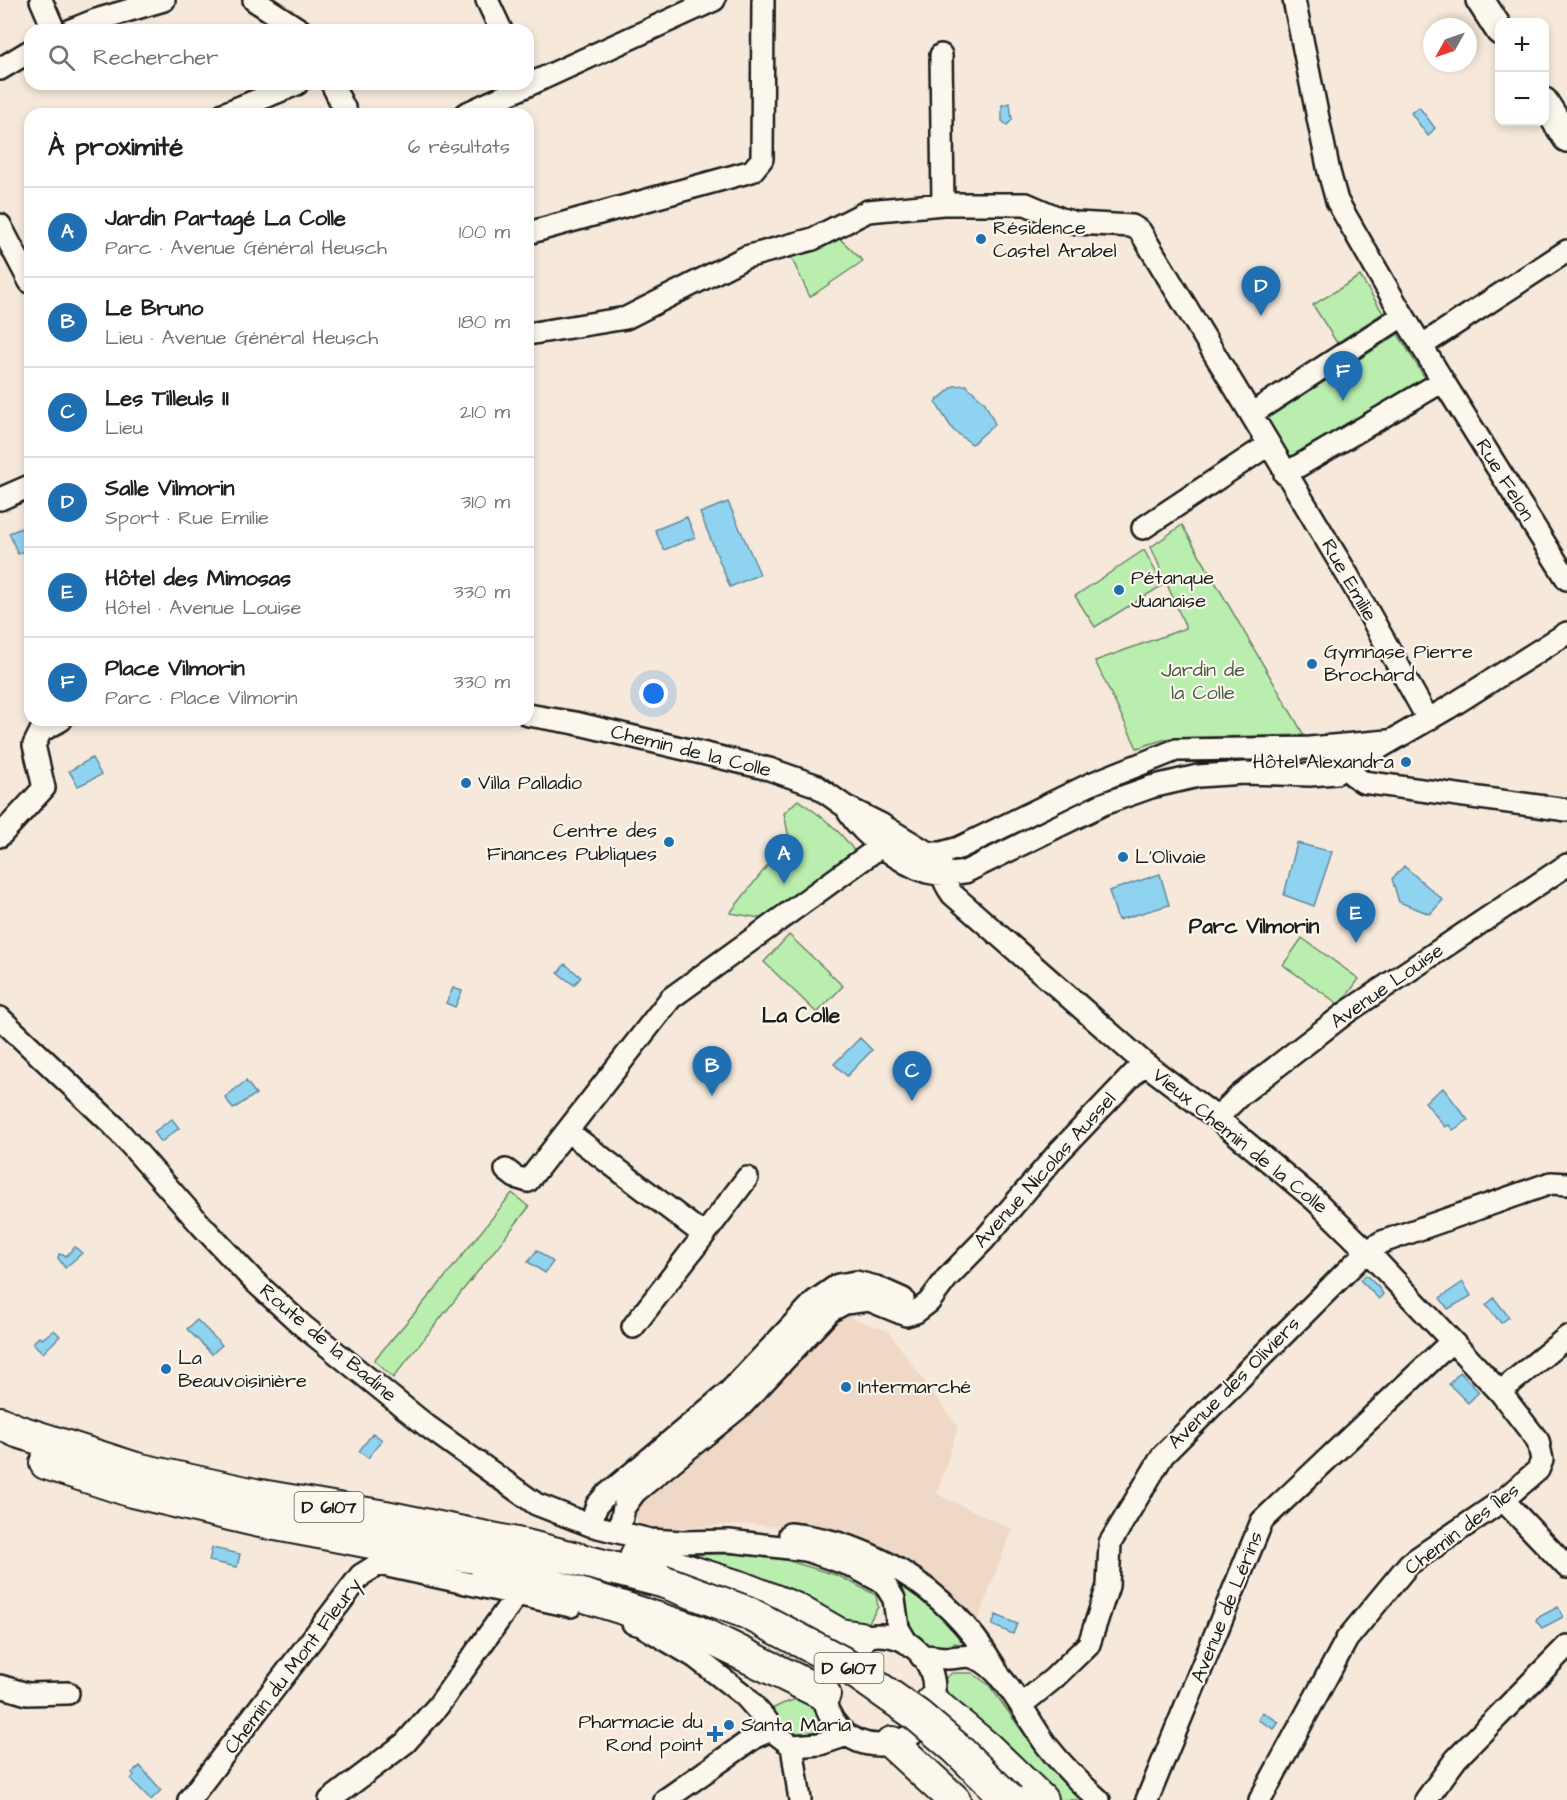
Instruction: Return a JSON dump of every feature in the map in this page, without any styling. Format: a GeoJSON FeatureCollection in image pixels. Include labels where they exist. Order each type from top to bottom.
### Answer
{"type":"FeatureCollection","features":[{"type":"Feature","properties":{"kind":"highway","name":"D 6107"},"geometry":{"type":"LineString","coordinates":[[0,1423],[17,1431],[136,1469],[255,1495],[386,1531],[526,1564],[659,1589],[748,1613],[841,1662],[916,1715],[956,1748],[1009,1800]]}},
{"type":"Feature","properties":{"kind":"highway","name":"D 6107"},"geometry":{"type":"LineString","coordinates":[[0,1446],[132,1491],[255,1520],[386,1531]]}},
{"type":"Feature","properties":{"kind":"highway"},"geometry":{"type":"LineString","coordinates":[[386,1531],[478,1522],[533,1530],[627,1552],[742,1588],[795,1609],[840,1635],[871,1637]]}},
{"type":"Feature","properties":{"kind":"highway"},"geometry":{"type":"LineString","coordinates":[[386,1531],[696,1631],[835,1717]]}},
{"type":"Feature","properties":{"kind":"highway","name":"D 6107"},"geometry":{"type":"LineString","coordinates":[[659,1589],[832,1677],[904,1729],[982,1800]]}},
{"type":"Feature","properties":{"kind":"highway"},"geometry":{"type":"LineString","coordinates":[[932,1689],[987,1748],[1041,1800]]}},
{"type":"Feature","properties":{"kind":"highway"},"geometry":{"type":"LineString","coordinates":[[892,1743],[954,1800]]}},
{"type":"Feature","properties":{"kind":"main road"},"geometry":{"type":"LineString","coordinates":[[1480,0],[1495,23]]}},
{"type":"Feature","properties":{"kind":"main road"},"geometry":{"type":"LineString","coordinates":[[1549,109],[1567,138]]}},
{"type":"Feature","properties":{"kind":"street"},"geometry":{"type":"LineString","coordinates":[[41,0],[51,24]]}},
{"type":"Feature","properties":{"kind":"street"},"geometry":{"type":"LineString","coordinates":[[86,24],[164,0]]}},
{"type":"Feature","properties":{"kind":"street"},"geometry":{"type":"LineString","coordinates":[[254,0],[291,24]]}},
{"type":"Feature","properties":{"kind":"street"},"geometry":{"type":"LineString","coordinates":[[487,0],[498,24]]}},
{"type":"Feature","properties":{"kind":"street"},"geometry":{"type":"LineString","coordinates":[[534,81],[714,0]]}},
{"type":"Feature","properties":{"kind":"street"},"geometry":{"type":"LineString","coordinates":[[534,231],[752,171],[762,159],[763,0]]}},
{"type":"Feature","properties":{"kind":"street","name":"Rue Felon"},"geometry":{"type":"LineString","coordinates":[[1294,0],[1337,201],[1402,316],[1567,579]]}},
{"type":"Feature","properties":{"kind":"street"},"geometry":{"type":"LineString","coordinates":[[0,69],[24,55]]}},
{"type":"Feature","properties":{"kind":"street"},"geometry":{"type":"LineString","coordinates":[[941,55],[943,204]]}},
{"type":"Feature","properties":{"kind":"street"},"geometry":{"type":"LineString","coordinates":[[238,108],[282,90]]}},
{"type":"Feature","properties":{"kind":"street"},"geometry":{"type":"LineString","coordinates":[[335,90],[344,108]]}},
{"type":"Feature","properties":{"kind":"street"},"geometry":{"type":"LineString","coordinates":[[477,108],[515,90]]}},
{"type":"Feature","properties":{"kind":"street"},"geometry":{"type":"LineString","coordinates":[[534,333],[626,318],[746,257],[813,239],[854,216],[868,211],[943,204],[1026,204],[1060,219],[1076,223],[1132,226],[1144,238],[1251,414],[1402,316]]}},
{"type":"Feature","properties":{"kind":"street"},"geometry":{"type":"LineString","coordinates":[[0,225],[24,271]]}},
{"type":"Feature","properties":{"kind":"street"},"geometry":{"type":"LineString","coordinates":[[1421,346],[1567,251]]}},
{"type":"Feature","properties":{"kind":"street"},"geometry":{"type":"LineString","coordinates":[[1285,474],[1443,381]]}},
{"type":"Feature","properties":{"kind":"street","name":"Rue Emilie"},"geometry":{"type":"LineString","coordinates":[[1251,414],[1348,576],[1428,719]]}},
{"type":"Feature","properties":{"kind":"street"},"geometry":{"type":"LineString","coordinates":[[1143,528],[1268,445]]}},
{"type":"Feature","properties":{"kind":"street"},"geometry":{"type":"LineString","coordinates":[[0,499],[24,489]]}},
{"type":"Feature","properties":{"kind":"street","name":"Chemin de la Colle"},"geometry":{"type":"LineString","coordinates":[[534,716],[575,723],[760,766],[815,785],[846,807],[854,821],[886,838],[917,868],[929,872],[940,863],[951,874],[964,873],[1103,804],[1151,787],[1198,776],[1244,773],[1310,775],[1336,773],[1567,633]]}},
{"type":"Feature","properties":{"kind":"street"},"geometry":{"type":"LineString","coordinates":[[0,836],[44,788],[34,745],[41,731],[50,726]]}},
{"type":"Feature","properties":{"kind":"street"},"geometry":{"type":"LineString","coordinates":[[940,863],[959,848],[1093,783],[1176,750],[1334,747],[1388,741]]}},
{"type":"Feature","properties":{"kind":"street"},"geometry":{"type":"LineString","coordinates":[[1334,747],[1353,775],[1363,782],[1567,810]]}},
{"type":"Feature","properties":{"kind":"street"},"geometry":{"type":"LineString","coordinates":[[1310,748],[1307,762],[1310,775]]}},
{"type":"Feature","properties":{"kind":"street"},"geometry":{"type":"LineString","coordinates":[[1142,763],[1151,787]]}},
{"type":"Feature","properties":{"kind":"street"},"geometry":{"type":"LineString","coordinates":[[506,1170],[515,1177],[528,1181],[671,998],[886,838]]}},
{"type":"Feature","properties":{"kind":"street","name":"Vieux Chemin de la Colle"},"geometry":{"type":"LineString","coordinates":[[940,863],[944,883],[952,894],[1144,1063],[1217,1118],[1315,1200],[1367,1251],[1500,1392],[1538,1441]]}},
{"type":"Feature","properties":{"kind":"street","name":"Avenue Louise"},"geometry":{"type":"LineString","coordinates":[[1217,1118],[1239,1095],[1347,1012],[1567,866]]}},
{"type":"Feature","properties":{"kind":"street","name":"Route de la Badine"},"geometry":{"type":"LineString","coordinates":[[0,1018],[114,1126],[201,1225],[303,1326],[427,1426],[536,1504],[590,1525],[650,1540],[729,1541],[806,1550],[850,1565],[884,1583],[894,1599],[898,1628],[914,1649],[950,1658],[970,1656],[986,1663],[1021,1705],[1047,1746],[1099,1800]]}},
{"type":"Feature","properties":{"kind":"street","name":"Avenue Nicolas Aussel"},"geometry":{"type":"LineString","coordinates":[[619,1532],[624,1507],[635,1492],[830,1311],[845,1303],[869,1300],[906,1315],[916,1312],[929,1302],[947,1278],[983,1241],[1058,1153],[1144,1063]]}},
{"type":"Feature","properties":{"kind":"street"},"geometry":{"type":"LineString","coordinates":[[567,1131],[704,1235]]}},
{"type":"Feature","properties":{"kind":"street"},"geometry":{"type":"LineString","coordinates":[[633,1327],[747,1178]]}},
{"type":"Feature","properties":{"kind":"street","name":"Avenue des Oliviers"},"geometry":{"type":"LineString","coordinates":[[1021,1705],[1053,1679],[1089,1644],[1108,1586],[1110,1543],[1163,1455],[1367,1251],[1382,1242],[1551,1183],[1567,1184]]}},
{"type":"Feature","properties":{"kind":"street"},"geometry":{"type":"LineString","coordinates":[[1500,1392],[1566,1340]]}},
{"type":"Feature","properties":{"kind":"street","name":"Avenue de Lérins"},"geometry":{"type":"LineString","coordinates":[[1147,1800],[1262,1521],[1451,1342]]}},
{"type":"Feature","properties":{"kind":"street","name":"Avenue Nicolas Aussel"},"geometry":{"type":"LineString","coordinates":[[590,1525],[597,1505],[605,1496],[735,1398]]}},
{"type":"Feature","properties":{"kind":"street","name":"Chemin des Îles"},"geometry":{"type":"LineString","coordinates":[[1260,1800],[1347,1639],[1409,1564],[1503,1500],[1538,1470],[1542,1460],[1538,1441]]}},
{"type":"Feature","properties":{"kind":"street"},"geometry":{"type":"LineString","coordinates":[[1503,1500],[1567,1567]]}},
{"type":"Feature","properties":{"kind":"street","name":"Route de la Badine"},"geometry":{"type":"LineString","coordinates":[[729,1541],[776,1533],[832,1541],[871,1554],[905,1573],[940,1599],[979,1640],[1002,1680]]}},
{"type":"Feature","properties":{"kind":"street","name":"Chemin du Mont Fleury"},"geometry":{"type":"LineString","coordinates":[[189,1800],[361,1575],[370,1568],[379,1564],[518,1593]]}},
{"type":"Feature","properties":{"kind":"street"},"geometry":{"type":"LineString","coordinates":[[330,1800],[405,1743],[425,1721],[518,1593],[641,1625],[694,1657],[745,1696],[767,1721],[771,1730],[792,1746],[820,1744],[835,1717]]}},
{"type":"Feature","properties":{"kind":"street"},"geometry":{"type":"LineString","coordinates":[[897,1613],[871,1637],[844,1647],[832,1660],[825,1676],[835,1717],[861,1742],[892,1743],[918,1728],[927,1716],[932,1689],[950,1658]]}},
{"type":"Feature","properties":{"kind":"street"},"geometry":{"type":"LineString","coordinates":[[871,1637],[896,1638],[914,1649],[932,1689]]}},
{"type":"Feature","properties":{"kind":"street"},"geometry":{"type":"LineString","coordinates":[[1426,1800],[1456,1759],[1567,1646]]}},
{"type":"Feature","properties":{"kind":"street"},"geometry":{"type":"LineString","coordinates":[[0,1686],[27,1694],[68,1693]]}},
{"type":"Feature","properties":{"kind":"street"},"geometry":{"type":"LineString","coordinates":[[665,1800],[755,1737],[771,1730]]}},
{"type":"Feature","properties":{"kind":"street"},"geometry":{"type":"LineString","coordinates":[[792,1746],[800,1800]]}},
{"type":"Feature","properties":{"kind":"shaded area"},"geometry":{"type":"Polygon","coordinates":[[[841,1314],[888,1331],[958,1427],[937,1494],[1012,1529],[977,1623],[895,1557],[816,1531],[751,1524],[648,1529],[638,1522],[632,1512],[631,1501],[841,1314]]]}},
{"type":"Feature","properties":{"kind":"green space"},"geometry":{"type":"Polygon","coordinates":[[[837,236],[863,261],[810,297],[789,253],[837,236]]]}},
{"type":"Feature","properties":{"kind":"green space"},"geometry":{"type":"Polygon","coordinates":[[[1360,276],[1383,313],[1337,343],[1313,305],[1360,276]]]}},
{"type":"Feature","properties":{"kind":"green space"},"geometry":{"type":"Polygon","coordinates":[[[1398,334],[1427,381],[1288,464],[1263,421],[1398,334]]]}},
{"type":"Feature","properties":{"kind":"green space","name":"Jardin de la Colle"},"geometry":{"type":"Polygon","coordinates":[[[1182,525],[1304,735],[1169,738],[1137,748],[1095,661],[1186,628],[1151,547],[1182,525]]]}},
{"type":"Feature","properties":{"kind":"green space","name":"Pétanque Juanaise"},"geometry":{"type":"Polygon","coordinates":[[[1144,550],[1163,585],[1095,627],[1075,596],[1144,550]]]}},
{"type":"Feature","properties":{"kind":"green space"},"geometry":{"type":"Polygon","coordinates":[[[798,800],[837,831],[856,854],[766,919],[730,913],[789,838],[784,813],[798,800]]]}},
{"type":"Feature","properties":{"kind":"green space"},"geometry":{"type":"Polygon","coordinates":[[[789,935],[843,986],[817,1013],[764,962],[789,935]]]}},
{"type":"Feature","properties":{"kind":"green space"},"geometry":{"type":"Polygon","coordinates":[[[1302,938],[1359,979],[1340,1005],[1283,965],[1302,938]]]}},
{"type":"Feature","properties":{"kind":"green space"},"geometry":{"type":"Polygon","coordinates":[[[512,1193],[529,1207],[393,1378],[374,1360],[437,1287],[512,1193]]]}},
{"type":"Feature","properties":{"kind":"green space"},"geometry":{"type":"Polygon","coordinates":[[[672,1554],[766,1554],[839,1576],[876,1595],[878,1607],[868,1624],[849,1627],[672,1554]]]}},
{"type":"Feature","properties":{"kind":"green space"},"geometry":{"type":"Polygon","coordinates":[[[878,1564],[913,1584],[976,1647],[955,1643],[936,1650],[923,1650],[916,1642],[878,1564]]]}},
{"type":"Feature","properties":{"kind":"green space"},"geometry":{"type":"Polygon","coordinates":[[[952,1673],[972,1673],[989,1685],[1046,1764],[1082,1800],[1053,1800],[948,1702],[942,1681],[952,1673]]]}},
{"type":"Feature","properties":{"kind":"green space"},"geometry":{"type":"Polygon","coordinates":[[[808,1695],[819,1707],[820,1723],[813,1733],[791,1732],[764,1713],[782,1704],[808,1695]]]}},
{"type":"Feature","properties":{"kind":"water"},"geometry":{"type":"Polygon","coordinates":[[[1010,103],[1012,120],[1007,125],[1002,121],[1002,105],[1010,103]]]}},
{"type":"Feature","properties":{"kind":"water"},"geometry":{"type":"Polygon","coordinates":[[[1419,107],[1435,128],[1428,136],[1411,113],[1419,107]]]}},
{"type":"Feature","properties":{"kind":"water"},"geometry":{"type":"Polygon","coordinates":[[[966,385],[985,403],[995,424],[972,444],[953,430],[935,402],[954,386],[966,385]]]}},
{"type":"Feature","properties":{"kind":"water"},"geometry":{"type":"Polygon","coordinates":[[[728,502],[760,574],[730,587],[700,513],[728,502]]]}},
{"type":"Feature","properties":{"kind":"water"},"geometry":{"type":"Polygon","coordinates":[[[687,517],[695,537],[664,550],[655,530],[687,517]]]}},
{"type":"Feature","properties":{"kind":"water"},"geometry":{"type":"Polygon","coordinates":[[[24,527],[24,552],[18,554],[9,533],[24,527]]]}},
{"type":"Feature","properties":{"kind":"water"},"geometry":{"type":"Polygon","coordinates":[[[92,758],[101,775],[78,786],[69,771],[92,758]]]}},
{"type":"Feature","properties":{"kind":"water"},"geometry":{"type":"Polygon","coordinates":[[[1297,843],[1332,852],[1314,906],[1284,895],[1297,843]]]}},
{"type":"Feature","properties":{"kind":"water"},"geometry":{"type":"Polygon","coordinates":[[[1404,866],[1443,900],[1430,914],[1399,902],[1392,879],[1404,866]]]}},
{"type":"Feature","properties":{"kind":"water"},"geometry":{"type":"Polygon","coordinates":[[[1160,874],[1169,905],[1118,920],[1109,891],[1160,874]]]}},
{"type":"Feature","properties":{"kind":"water"},"geometry":{"type":"Polygon","coordinates":[[[565,964],[581,977],[574,985],[558,973],[565,964]]]}},
{"type":"Feature","properties":{"kind":"water"},"geometry":{"type":"Polygon","coordinates":[[[453,988],[462,991],[455,1007],[446,1003],[453,988]]]}},
{"type":"Feature","properties":{"kind":"water"},"geometry":{"type":"Polygon","coordinates":[[[860,1038],[872,1050],[847,1076],[834,1064],[860,1038]]]}},
{"type":"Feature","properties":{"kind":"water"},"geometry":{"type":"Polygon","coordinates":[[[246,1081],[256,1094],[233,1109],[225,1097],[246,1081]]]}},
{"type":"Feature","properties":{"kind":"water"},"geometry":{"type":"Polygon","coordinates":[[[1443,1088],[1468,1120],[1453,1130],[1449,1125],[1445,1127],[1425,1102],[1443,1088]]]}},
{"type":"Feature","properties":{"kind":"water"},"geometry":{"type":"Polygon","coordinates":[[[172,1119],[179,1128],[161,1142],[154,1132],[172,1119]]]}},
{"type":"Feature","properties":{"kind":"water"},"geometry":{"type":"Polygon","coordinates":[[[75,1247],[82,1253],[65,1268],[58,1258],[59,1254],[66,1256],[75,1247]]]}},
{"type":"Feature","properties":{"kind":"water"},"geometry":{"type":"Polygon","coordinates":[[[537,1250],[553,1262],[545,1273],[528,1262],[537,1250]]]}},
{"type":"Feature","properties":{"kind":"water"},"geometry":{"type":"Polygon","coordinates":[[[1366,1275],[1383,1294],[1379,1299],[1360,1280],[1366,1275]]]}},
{"type":"Feature","properties":{"kind":"water"},"geometry":{"type":"Polygon","coordinates":[[[1463,1282],[1471,1296],[1448,1309],[1440,1298],[1463,1282]]]}},
{"type":"Feature","properties":{"kind":"water"},"geometry":{"type":"Polygon","coordinates":[[[1494,1298],[1509,1317],[1501,1323],[1486,1305],[1494,1298]]]}},
{"type":"Feature","properties":{"kind":"water"},"geometry":{"type":"Polygon","coordinates":[[[197,1320],[222,1345],[212,1354],[187,1329],[197,1320]]]}},
{"type":"Feature","properties":{"kind":"water"},"geometry":{"type":"Polygon","coordinates":[[[54,1330],[60,1336],[43,1353],[33,1343],[39,1337],[42,1339],[54,1330]]]}},
{"type":"Feature","properties":{"kind":"water"},"geometry":{"type":"Polygon","coordinates":[[[1460,1372],[1479,1392],[1468,1403],[1449,1384],[1460,1372]]]}},
{"type":"Feature","properties":{"kind":"water"},"geometry":{"type":"Polygon","coordinates":[[[373,1433],[382,1440],[368,1458],[359,1451],[373,1433]]]}},
{"type":"Feature","properties":{"kind":"water"},"geometry":{"type":"Polygon","coordinates":[[[212,1548],[240,1554],[237,1567],[209,1561],[212,1548]]]}},
{"type":"Feature","properties":{"kind":"water"},"geometry":{"type":"Polygon","coordinates":[[[1558,1607],[1563,1617],[1542,1628],[1536,1621],[1537,1618],[1558,1607]]]}},
{"type":"Feature","properties":{"kind":"water"},"geometry":{"type":"Polygon","coordinates":[[[996,1615],[1017,1624],[1013,1634],[992,1625],[996,1615]]]}},
{"type":"Feature","properties":{"kind":"water"},"geometry":{"type":"Polygon","coordinates":[[[1262,1712],[1279,1722],[1274,1729],[1258,1720],[1262,1712]]]}},
{"type":"Feature","properties":{"kind":"water"},"geometry":{"type":"Polygon","coordinates":[[[140,1766],[161,1790],[151,1800],[131,1779],[134,1776],[132,1773],[140,1766]]]}},
{"type":"Feature","properties":{"kind":"place","name":"Résidence Castel Arabel"},"geometry":{"type":"Point","coordinates":[981,239]}},
{"type":"Feature","properties":{"kind":"place","name":"Salle Vilmorin"},"geometry":{"type":"Point","coordinates":[1261,316]}},
{"type":"Feature","properties":{"kind":"place","name":"Place Vilmorin"},"geometry":{"type":"Point","coordinates":[1343,401]}},
{"type":"Feature","properties":{"kind":"place","name":"Pétanque Juanaise"},"geometry":{"type":"Point","coordinates":[1119,590]}},
{"type":"Feature","properties":{"kind":"place","name":"Gymnase Pierre Brochard"},"geometry":{"type":"Point","coordinates":[1312,664]}},
{"type":"Feature","properties":{"kind":"place","name":"Hôtel Alexandra"},"geometry":{"type":"Point","coordinates":[1406,762]}},
{"type":"Feature","properties":{"kind":"place","name":"Villa Palladio"},"geometry":{"type":"Point","coordinates":[466,783]}},
{"type":"Feature","properties":{"kind":"place","name":"Centre des Finances Publiques"},"geometry":{"type":"Point","coordinates":[669,842]}},
{"type":"Feature","properties":{"kind":"place","name":"L'Olivaie"},"geometry":{"type":"Point","coordinates":[1123,857]}},
{"type":"Feature","properties":{"kind":"place","name":"Jardin Partagé La Colle"},"geometry":{"type":"Point","coordinates":[784,884]}},
{"type":"Feature","properties":{"kind":"place","name":"Hôtel des Mimosas"},"geometry":{"type":"Point","coordinates":[1356,943]}},
{"type":"Feature","properties":{"kind":"place","name":"Le Bruno"},"geometry":{"type":"Point","coordinates":[712,1096]}},
{"type":"Feature","properties":{"kind":"place","name":"Les Tilleuls II"},"geometry":{"type":"Point","coordinates":[912,1101]}},
{"type":"Feature","properties":{"kind":"place","name":"La Beauvoisinière"},"geometry":{"type":"Point","coordinates":[166,1369]}},
{"type":"Feature","properties":{"kind":"place","name":"Intermarché"},"geometry":{"type":"Point","coordinates":[846,1387]}},
{"type":"Feature","properties":{"kind":"place","name":"Santa Maria"},"geometry":{"type":"Point","coordinates":[729,1725]}},
{"type":"Feature","properties":{"kind":"place","name":"Pharmacie du Rond point"},"geometry":{"type":"Point","coordinates":[715,1734]}},
{"type":"Feature","properties":{"kind":"district","name":"Parc Vilmorin"},"geometry":{"type":"Point","coordinates":[1254,926]}},
{"type":"Feature","properties":{"kind":"district","name":"La Colle"},"geometry":{"type":"Point","coordinates":[801,1015]}}]}
